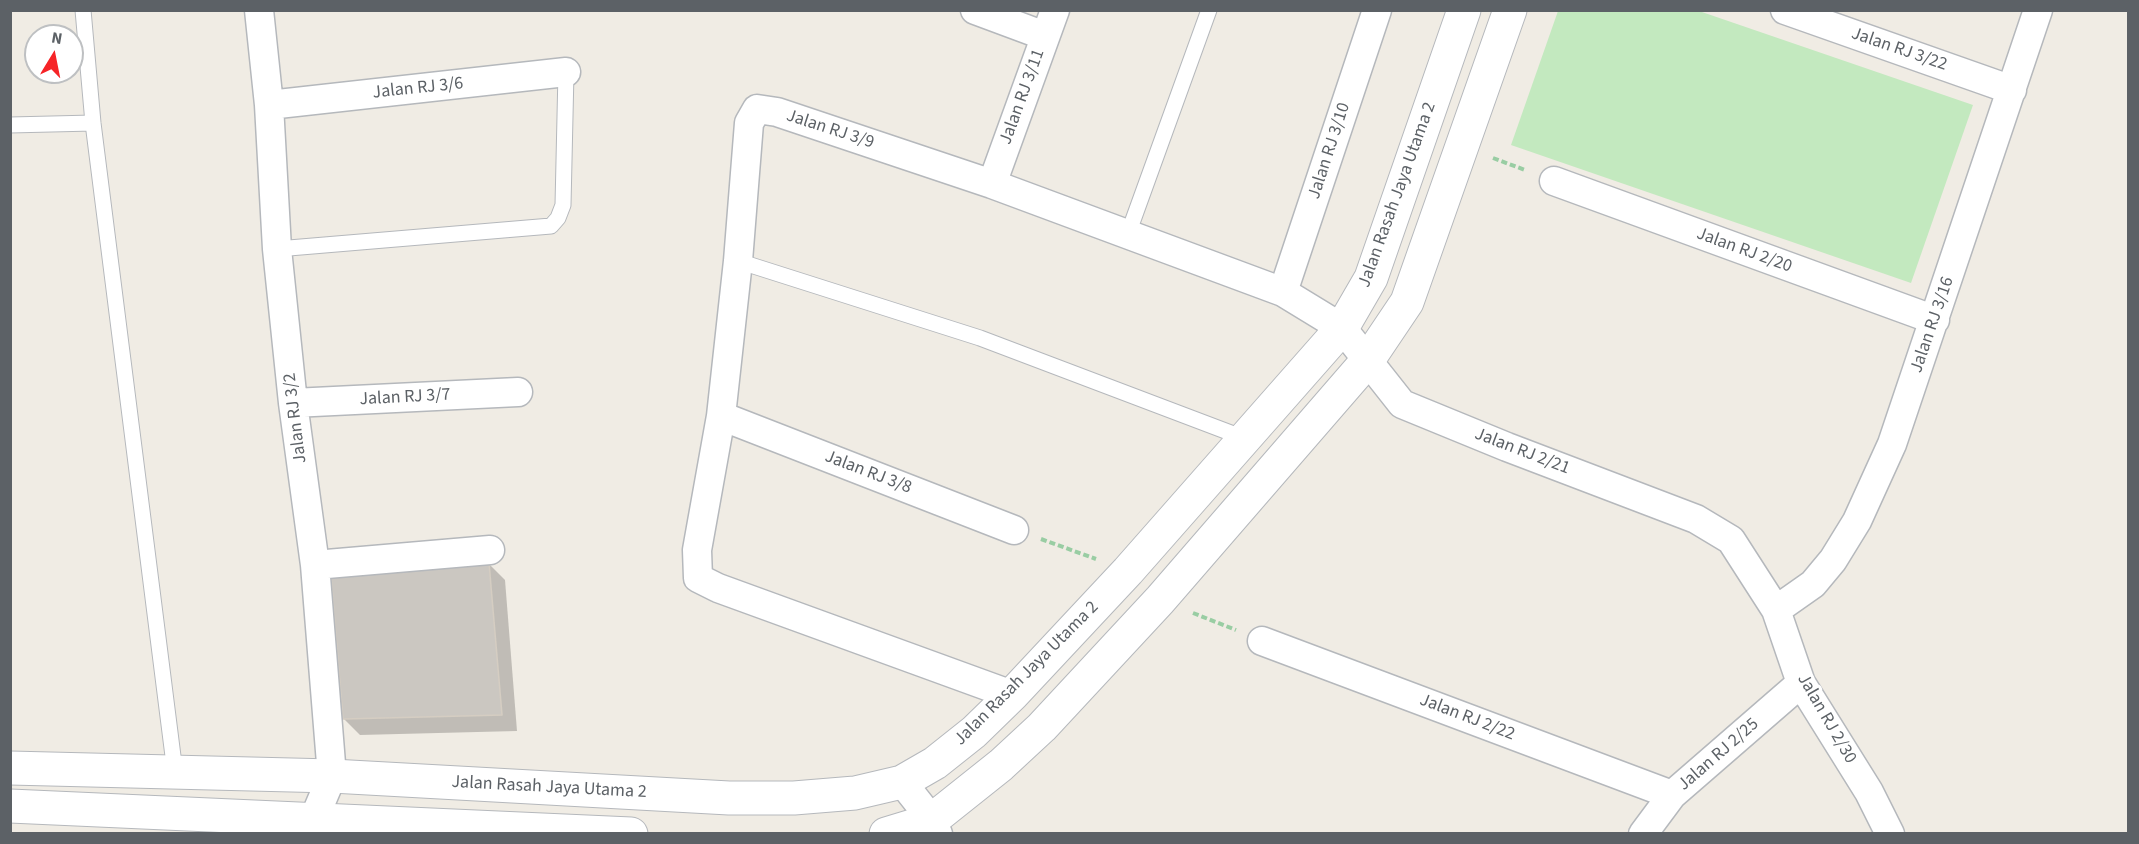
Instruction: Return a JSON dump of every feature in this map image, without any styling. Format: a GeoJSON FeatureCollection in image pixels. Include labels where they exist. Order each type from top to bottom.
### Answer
{"type":"FeatureCollection","features":[{"type":"Feature","properties":{"kind":"street","name":"Jalan RJ 3/2"},"geometry":{"type":"LineString","coordinates":[[259,10],[269,105],[277,249],[293,403],[315,565],[332,776],[313,821]]}},
{"type":"Feature","properties":{"kind":"street"},"geometry":{"type":"LineString","coordinates":[[975,10],[1050,23]]}},
{"type":"Feature","properties":{"kind":"street","name":"Jalan RJ 3/10"},"geometry":{"type":"LineString","coordinates":[[1284,292],[1377,10]]}},
{"type":"Feature","properties":{"kind":"street","name":"Jalan Rasah Jaya Utama 2"},"geometry":{"type":"LineString","coordinates":[[10,768],[332,776],[729,798],[794,798],[855,793],[902,782],[935,763],[959,745],[1012,695],[1128,571],[1342,328],[1371,278],[1464,10]]}},
{"type":"Feature","properties":{"kind":"street"},"geometry":{"type":"LineString","coordinates":[[886,834],[935,827],[1042,727],[1160,600],[1368,360],[1407,302],[1510,10]]}},
{"type":"Feature","properties":{"kind":"street","name":"Jalan RJ 3/22"},"geometry":{"type":"LineString","coordinates":[[1785,10],[2012,90]]}},
{"type":"Feature","properties":{"kind":"street","name":"Jalan RJ 3/16"},"geometry":{"type":"LineString","coordinates":[[1776,610],[1813,584],[1833,560],[1857,521],[1892,444],[2038,10]]}},
{"type":"Feature","properties":{"kind":"street","name":"Jalan RJ 3/11"},"geometry":{"type":"LineString","coordinates":[[992,184],[1050,23]]}},
{"type":"Feature","properties":{"kind":"street","name":"Jalan RJ 3/6"},"geometry":{"type":"LineString","coordinates":[[269,105],[566,72]]}},
{"type":"Feature","properties":{"kind":"street","name":"Jalan RJ 3/9"},"geometry":{"type":"LineString","coordinates":[[1012,695],[728,592],[698,578],[697,550],[721,416],[738,261],[749,123],[757,109],[777,112],[992,184],[1284,292],[1342,328]]}},
{"type":"Feature","properties":{"kind":"street","name":"Jalan RJ 2/20"},"geometry":{"type":"LineString","coordinates":[[1554,181],[1935,320]]}},
{"type":"Feature","properties":{"kind":"street","name":"Jalan RJ 2/21"},"geometry":{"type":"LineString","coordinates":[[1342,328],[1402,404],[1696,519],[1731,540]]}},
{"type":"Feature","properties":{"kind":"street","name":"Jalan RJ 3/7"},"geometry":{"type":"LineString","coordinates":[[293,403],[518,392]]}},
{"type":"Feature","properties":{"kind":"street","name":"Jalan RJ 3/8"},"geometry":{"type":"LineString","coordinates":[[721,416],[1014,530]]}},
{"type":"Feature","properties":{"kind":"street","name":"Jalan RJ 2/30"},"geometry":{"type":"LineString","coordinates":[[1731,540],[1776,610],[1802,683],[1869,792],[1890,834]]}},
{"type":"Feature","properties":{"kind":"street"},"geometry":{"type":"LineString","coordinates":[[315,565],[490,550]]}},
{"type":"Feature","properties":{"kind":"street","name":"Jalan RJ 2/22"},"geometry":{"type":"LineString","coordinates":[[1262,641],[1672,795]]}},
{"type":"Feature","properties":{"kind":"street","name":"Jalan RJ 2/25"},"geometry":{"type":"LineString","coordinates":[[1643,834],[1672,795],[1802,683]]}},
{"type":"Feature","properties":{"kind":"street"},"geometry":{"type":"LineString","coordinates":[[902,782],[935,827]]}},
{"type":"Feature","properties":{"kind":"street"},"geometry":{"type":"LineString","coordinates":[[10,806],[631,834]]}},
{"type":"Feature","properties":{"kind":"lane"},"geometry":{"type":"LineString","coordinates":[[83,10],[93,123],[175,772]]}},
{"type":"Feature","properties":{"kind":"lane"},"geometry":{"type":"LineString","coordinates":[[1128,234],[1209,10]]}},
{"type":"Feature","properties":{"kind":"lane"},"geometry":{"type":"LineString","coordinates":[[277,249],[552,226],[563,205],[566,72]]}},
{"type":"Feature","properties":{"kind":"lane"},"geometry":{"type":"LineString","coordinates":[[10,125],[93,123]]}},
{"type":"Feature","properties":{"kind":"lane"},"geometry":{"type":"LineString","coordinates":[[738,261],[980,338],[1244,438]]}},
{"type":"Feature","properties":{"kind":"path"},"geometry":{"type":"LineString","coordinates":[[1463,146],[1554,181]]}},
{"type":"Feature","properties":{"kind":"path"},"geometry":{"type":"LineString","coordinates":[[1014,530],[1128,571]]}},
{"type":"Feature","properties":{"kind":"path"},"geometry":{"type":"LineString","coordinates":[[1160,600],[1262,641]]}},
{"type":"Feature","properties":{"kind":"green space"},"geometry":{"type":"Polygon","coordinates":[[[1558,11],[1699,11],[1973,105],[1911,283],[1511,145],[1558,11]]]}},
{"type":"Feature","properties":{"kind":"building"},"geometry":{"type":"Polygon","coordinates":[[[489,563],[502,715],[343,719],[331,576],[489,563]]]}}]}
